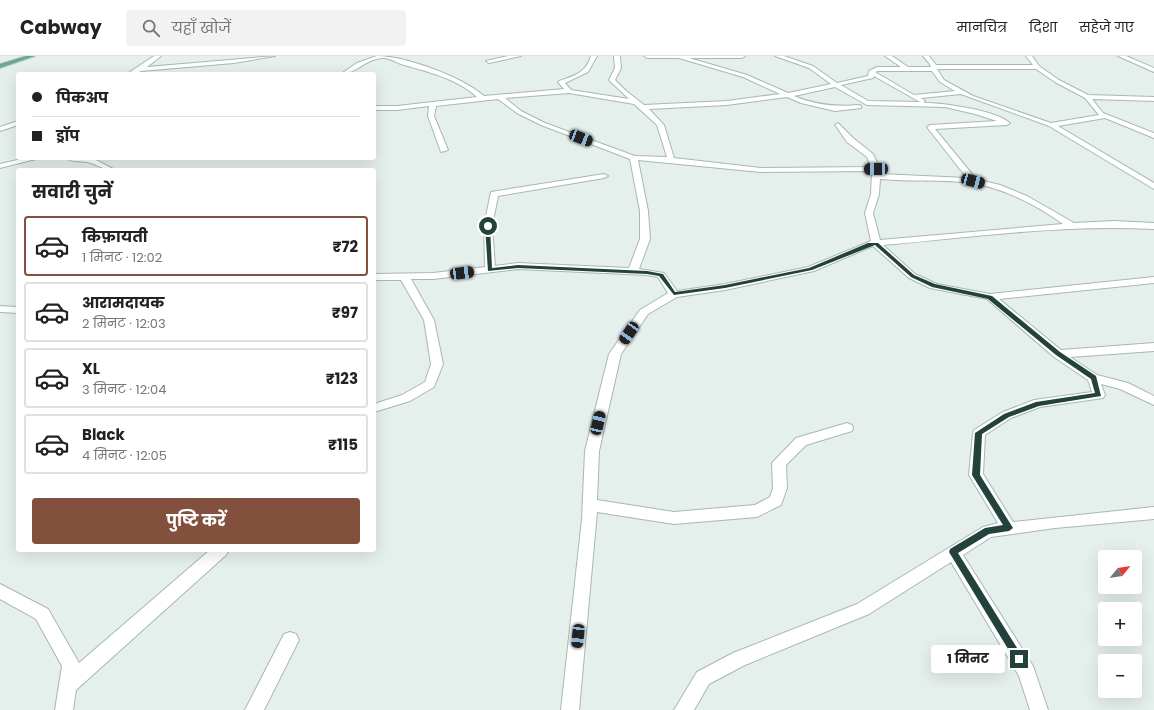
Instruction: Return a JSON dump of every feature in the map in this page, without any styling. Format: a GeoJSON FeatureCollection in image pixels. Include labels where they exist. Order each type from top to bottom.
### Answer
{"type":"FeatureCollection","features":[{"type":"Feature","properties":{"kind":"main road"},"geometry":{"type":"LineString","coordinates":[[0,66],[32,56]]}},
{"type":"Feature","properties":{"kind":"street"},"geometry":{"type":"LineString","coordinates":[[134,72],[158,56]]}},
{"type":"Feature","properties":{"kind":"street"},"geometry":{"type":"LineString","coordinates":[[140,69],[234,61],[272,56]]}},
{"type":"Feature","properties":{"kind":"street"},"geometry":{"type":"LineString","coordinates":[[347,72],[359,64],[383,56],[459,82],[475,91],[482,99]]}},
{"type":"Feature","properties":{"kind":"street"},"geometry":{"type":"LineString","coordinates":[[489,62],[518,56]]}},
{"type":"Feature","properties":{"kind":"street"},"geometry":{"type":"LineString","coordinates":[[570,91],[561,82],[587,72],[592,65],[594,56]]}},
{"type":"Feature","properties":{"kind":"street"},"geometry":{"type":"LineString","coordinates":[[618,56],[618,68],[612,80],[618,89],[659,122],[671,160]]}},
{"type":"Feature","properties":{"kind":"street"},"geometry":{"type":"LineString","coordinates":[[647,56],[742,56]]}},
{"type":"Feature","properties":{"kind":"street"},"geometry":{"type":"LineString","coordinates":[[778,56],[811,67],[836,85],[867,103],[945,105],[977,112],[1008,123],[930,127],[973,181]]}},
{"type":"Feature","properties":{"kind":"street"},"geometry":{"type":"LineString","coordinates":[[888,56],[907,68]]}},
{"type":"Feature","properties":{"kind":"street"},"geometry":{"type":"LineString","coordinates":[[926,56],[932,62],[942,81],[962,92],[1051,125],[1154,187]]}},
{"type":"Feature","properties":{"kind":"street"},"geometry":{"type":"LineString","coordinates":[[1029,56],[1037,67],[1057,81],[1087,97],[1101,114],[1154,136]]}},
{"type":"Feature","properties":{"kind":"street"},"geometry":{"type":"LineString","coordinates":[[1121,56],[1154,70]]}},
{"type":"Feature","properties":{"kind":"street"},"geometry":{"type":"LineString","coordinates":[[681,57],[745,76],[803,102],[823,107],[859,107]]}},
{"type":"Feature","properties":{"kind":"street"},"geometry":{"type":"LineString","coordinates":[[871,72],[877,69],[907,68],[1037,67]]}},
{"type":"Feature","properties":{"kind":"street"},"geometry":{"type":"LineString","coordinates":[[642,107],[720,104],[788,95],[871,77],[871,72]]}},
{"type":"Feature","properties":{"kind":"street"},"geometry":{"type":"LineString","coordinates":[[871,72],[913,97],[930,105]]}},
{"type":"Feature","properties":{"kind":"street"},"geometry":{"type":"LineString","coordinates":[[376,108],[432,105],[539,92],[570,91],[615,100],[635,102]]}},
{"type":"Feature","properties":{"kind":"street"},"geometry":{"type":"LineString","coordinates":[[913,97],[962,92]]}},
{"type":"Feature","properties":{"kind":"street"},"geometry":{"type":"LineString","coordinates":[[500,97],[519,112],[543,124],[634,158],[671,160],[721,167],[760,170],[876,172],[898,179],[973,181],[999,188],[1032,202],[1055,214],[1072,226]]}},
{"type":"Feature","properties":{"kind":"street"},"geometry":{"type":"LineString","coordinates":[[1087,97],[1154,99]]}},
{"type":"Feature","properties":{"kind":"street"},"geometry":{"type":"LineString","coordinates":[[432,105],[431,116],[444,150]]}},
{"type":"Feature","properties":{"kind":"street"},"geometry":{"type":"LineString","coordinates":[[1051,125],[1107,116]]}},
{"type":"Feature","properties":{"kind":"street"},"geometry":{"type":"LineString","coordinates":[[0,122],[16,125]]}},
{"type":"Feature","properties":{"kind":"street"},"geometry":{"type":"LineString","coordinates":[[0,129],[16,125]]}},
{"type":"Feature","properties":{"kind":"street"},"geometry":{"type":"LineString","coordinates":[[838,125],[850,140],[870,156],[876,172],[875,194],[869,213],[876,244],[912,276],[934,286],[990,297],[1154,280]]}},
{"type":"Feature","properties":{"kind":"street"},"geometry":{"type":"LineString","coordinates":[[633,272],[645,240],[644,211],[634,158]]}},
{"type":"Feature","properties":{"kind":"street"},"geometry":{"type":"LineString","coordinates":[[0,166],[27,160]]}},
{"type":"Feature","properties":{"kind":"street"},"geometry":{"type":"LineString","coordinates":[[91,160],[107,168]]}},
{"type":"Feature","properties":{"kind":"street"},"geometry":{"type":"LineString","coordinates":[[490,270],[488,226],[494,194],[604,176]]}},
{"type":"Feature","properties":{"kind":"street"},"geometry":{"type":"LineString","coordinates":[[570,710],[590,505],[592,451],[615,354],[644,312],[674,294],[725,287],[811,269],[869,244],[1034,228],[1114,224],[1154,226]]}},
{"type":"Feature","properties":{"kind":"street"},"geometry":{"type":"LineString","coordinates":[[376,277],[433,276],[518,266],[633,272],[661,275],[674,294]]}},
{"type":"Feature","properties":{"kind":"street"},"geometry":{"type":"LineString","coordinates":[[376,407],[406,398],[430,384],[437,364],[429,320],[405,277]]}},
{"type":"Feature","properties":{"kind":"street"},"geometry":{"type":"LineString","coordinates":[[990,297],[1058,354],[1094,378],[1124,386],[1154,401]]}},
{"type":"Feature","properties":{"kind":"street"},"geometry":{"type":"LineString","coordinates":[[0,309],[16,310]]}},
{"type":"Feature","properties":{"kind":"street"},"geometry":{"type":"LineString","coordinates":[[1058,354],[1154,347]]}},
{"type":"Feature","properties":{"kind":"street"},"geometry":{"type":"LineString","coordinates":[[1009,528],[976,475],[979,433],[1007,415],[1038,403],[1099,395],[1094,378]]}},
{"type":"Feature","properties":{"kind":"street"},"geometry":{"type":"LineString","coordinates":[[590,505],[674,518],[757,511],[776,501],[780,488],[780,463],[801,441],[847,428]]}},
{"type":"Feature","properties":{"kind":"street"},"geometry":{"type":"LineString","coordinates":[[683,710],[703,678],[738,660],[863,609],[988,531],[1154,513]]}},
{"type":"Feature","properties":{"kind":"street"},"geometry":{"type":"LineString","coordinates":[[68,685],[219,552]]}},
{"type":"Feature","properties":{"kind":"street"},"geometry":{"type":"LineString","coordinates":[[953,552],[1027,672],[1039,710]]}},
{"type":"Feature","properties":{"kind":"street"},"geometry":{"type":"LineString","coordinates":[[0,590],[42,614],[71,665],[64,710]]}},
{"type":"Feature","properties":{"kind":"street"},"geometry":{"type":"LineString","coordinates":[[254,710],[290,640]]}},
{"type":"Feature","properties":{"kind":"route"},"geometry":{"type":"LineString","coordinates":[[488,226],[490,270],[518,266],[647,272],[661,275],[674,294],[725,287],[811,269],[869,244],[876,244],[912,276],[934,286],[990,297],[1058,354],[1094,378],[1099,395],[1038,403],[1007,415],[979,433],[976,475],[1009,528],[988,531],[953,552],[1019,659]]}}]}
